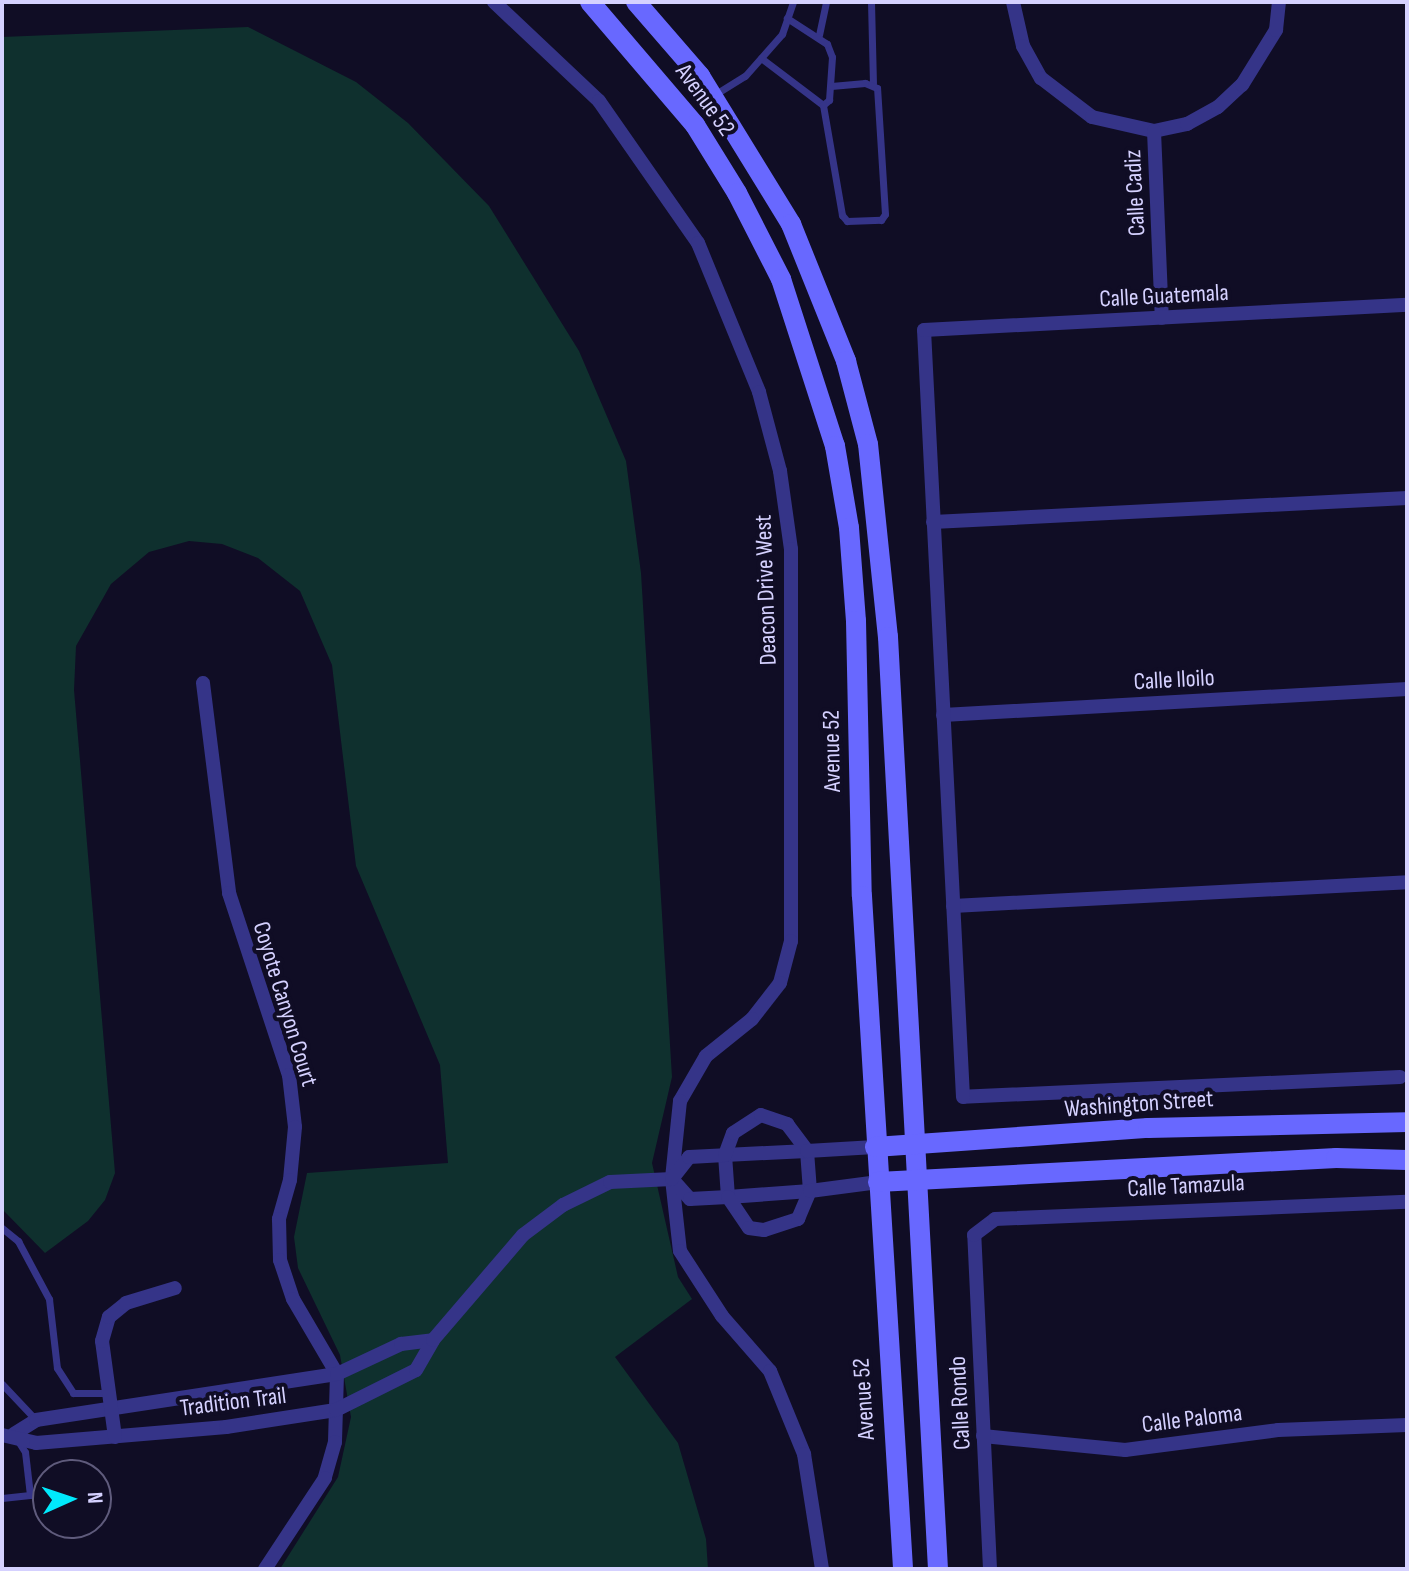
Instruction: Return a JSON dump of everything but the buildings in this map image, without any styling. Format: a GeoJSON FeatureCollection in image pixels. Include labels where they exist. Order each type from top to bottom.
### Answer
{"type":"FeatureCollection","features":[{"type":"Feature","properties":{"kind":"main road","name":"Avenue 52"},"geometry":{"type":"LineString","coordinates":[[590,2],[695,125],[737,193],[781,279],[835,446],[849,528],[856,621],[875,1147],[903,1569]]}},
{"type":"Feature","properties":{"kind":"main road","name":"Avenue 52"},"geometry":{"type":"LineString","coordinates":[[636,2],[713,96],[797,236],[846,361],[868,444],[883,566],[920,1179],[938,1569]]}},
{"type":"Feature","properties":{"kind":"main road","name":"Washington Street"},"geometry":{"type":"LineString","coordinates":[[875,1147],[1148,1128],[1407,1122]]}},
{"type":"Feature","properties":{"kind":"main road"},"geometry":{"type":"LineString","coordinates":[[878,1182],[1336,1158],[1407,1160]]}},
{"type":"Feature","properties":{"kind":"street","name":"Deacon Drive West"},"geometry":{"type":"LineString","coordinates":[[494,2],[599,101],[698,243],[759,392],[780,471],[791,549],[791,941],[780,983],[752,1019],[706,1056],[680,1101],[672,1179],[680,1251],[722,1316],[770,1371],[804,1454],[822,1569]]}},
{"type":"Feature","properties":{"kind":"street","name":"Calle Cadiz"},"geometry":{"type":"LineString","coordinates":[[1013,2],[1023,46],[1050,86],[1092,117],[1154,131],[1162,318]]}},
{"type":"Feature","properties":{"kind":"street"},"geometry":{"type":"LineString","coordinates":[[1154,131],[1187,124],[1218,107],[1242,85],[1276,30],[1279,2]]}},
{"type":"Feature","properties":{"kind":"street","name":"Calle Guatemala"},"geometry":{"type":"LineString","coordinates":[[933,522],[924,330],[1407,305]]}},
{"type":"Feature","properties":{"kind":"street"},"geometry":{"type":"LineString","coordinates":[[1400,1077],[963,1097],[933,522],[1407,498]]}},
{"type":"Feature","properties":{"kind":"street","name":"Coyote Canyon Court"},"geometry":{"type":"LineString","coordinates":[[203,683],[229,893],[289,1075],[295,1127],[290,1180],[279,1219],[280,1260],[293,1299],[337,1374]]}},
{"type":"Feature","properties":{"kind":"street","name":"Calle Iloilo"},"geometry":{"type":"LineString","coordinates":[[943,715],[1407,689]]}},
{"type":"Feature","properties":{"kind":"street"},"geometry":{"type":"LineString","coordinates":[[953,906],[1407,882]]}},
{"type":"Feature","properties":{"kind":"street"},"geometry":{"type":"LineString","coordinates":[[761,1115],[787,1124],[807,1151],[810,1191],[798,1219],[764,1230],[749,1228],[728,1197],[725,1155],[733,1133],[761,1115]]}},
{"type":"Feature","properties":{"kind":"street"},"geometry":{"type":"LineString","coordinates":[[875,1147],[689,1157],[672,1179],[690,1199],[810,1191],[878,1182]]}},
{"type":"Feature","properties":{"kind":"street","name":"Tradition Trail"},"geometry":{"type":"LineString","coordinates":[[8,1434],[36,1443],[115,1437],[336,1410],[416,1370],[433,1340],[523,1235],[563,1205],[610,1182],[672,1179]]}},
{"type":"Feature","properties":{"kind":"street","name":"Calle Tamazula"},"geometry":{"type":"LineString","coordinates":[[974,1235],[995,1219],[1407,1202]]}},
{"type":"Feature","properties":{"kind":"street","name":"Calle Rondo"},"geometry":{"type":"LineString","coordinates":[[974,1235],[990,1569]]}},
{"type":"Feature","properties":{"kind":"street"},"geometry":{"type":"LineString","coordinates":[[115,1437],[102,1341],[109,1317],[126,1303],[175,1288]]}},
{"type":"Feature","properties":{"kind":"street","name":"Tradition Trail"},"geometry":{"type":"LineString","coordinates":[[8,1434],[36,1420],[112,1400],[337,1374],[401,1344],[433,1340]]}},
{"type":"Feature","properties":{"kind":"street"},"geometry":{"type":"LineString","coordinates":[[265,1569],[325,1478],[335,1442],[337,1374]]}},
{"type":"Feature","properties":{"kind":"street","name":"Calle Paloma"},"geometry":{"type":"LineString","coordinates":[[983,1436],[1125,1450],[1278,1430],[1407,1425]]}},
{"type":"Feature","properties":{"kind":"lane"},"geometry":{"type":"LineString","coordinates":[[713,96],[745,76],[761,58],[787,18],[793,2]]}},
{"type":"Feature","properties":{"kind":"lane"},"geometry":{"type":"LineString","coordinates":[[819,35],[826,2]]}},
{"type":"Feature","properties":{"kind":"lane"},"geometry":{"type":"LineString","coordinates":[[787,18],[819,35],[832,57],[831,86],[823,105],[842,215],[847,221],[881,220],[885,214],[873,83],[871,2]]}},
{"type":"Feature","properties":{"kind":"lane"},"geometry":{"type":"LineString","coordinates":[[761,58],[823,105]]}},
{"type":"Feature","properties":{"kind":"lane"},"geometry":{"type":"LineString","coordinates":[[831,86],[873,83]]}},
{"type":"Feature","properties":{"kind":"lane"},"geometry":{"type":"LineString","coordinates":[[2,1228],[18,1241],[49,1299],[57,1368],[73,1393],[112,1400]]}},
{"type":"Feature","properties":{"kind":"lane"},"geometry":{"type":"LineString","coordinates":[[2,1384],[36,1420]]}},
{"type":"Feature","properties":{"kind":"lane"},"geometry":{"type":"LineString","coordinates":[[2,1498],[30,1495],[25,1452],[8,1434]]}},
{"type":"Feature","properties":{"kind":"green space"},"geometry":{"type":"Polygon","coordinates":[[[248,27],[356,82],[408,123],[489,206],[579,351],[626,461],[641,573],[672,1077],[652,1163],[678,1277],[692,1299],[615,1357],[678,1443],[706,1539],[708,1569],[280,1569],[338,1477],[351,1417],[340,1355],[298,1268],[294,1237],[307,1173],[448,1163],[440,1065],[356,866],[332,665],[300,591],[258,558],[222,544],[189,541],[149,552],[111,584],[76,646],[74,690],[115,1173],[105,1200],[88,1221],[45,1253],[2,1209],[2,37],[248,27]]]}}]}
